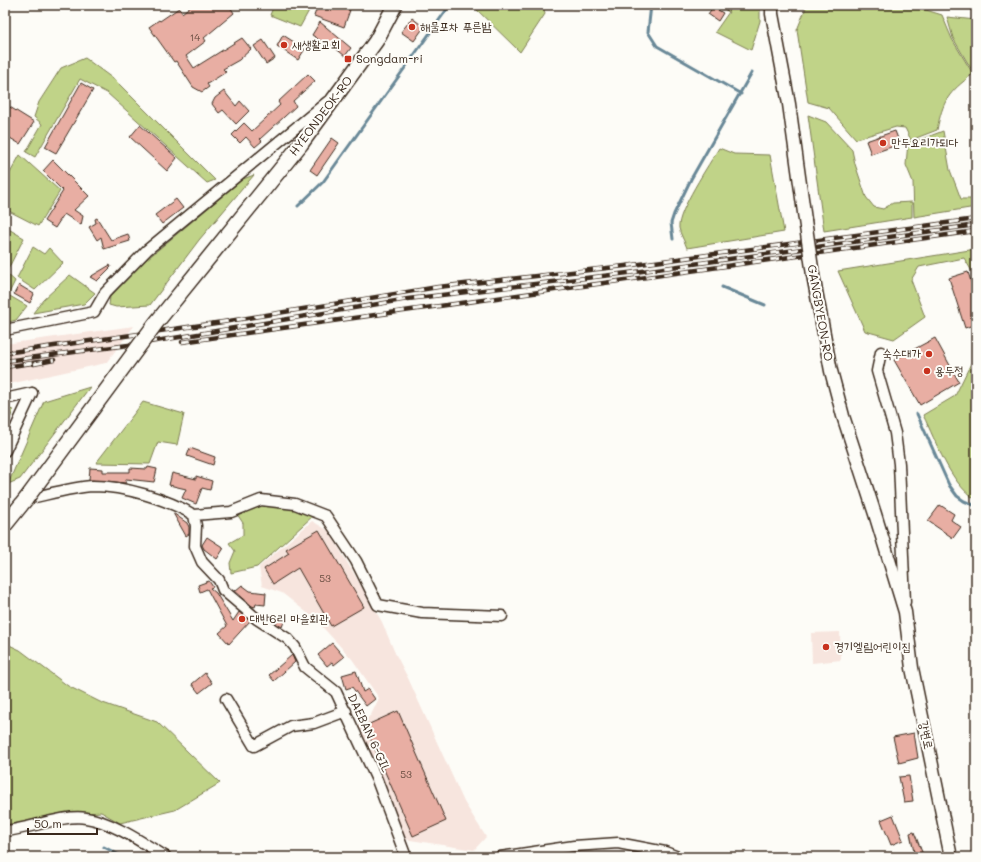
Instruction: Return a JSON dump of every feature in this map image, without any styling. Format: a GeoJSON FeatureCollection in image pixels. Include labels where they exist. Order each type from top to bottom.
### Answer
{"type":"FeatureCollection","features":[{"type":"Feature","properties":{"kind":"main road","name":"HYEONDEOK-RO"},"geometry":{"type":"LineString","coordinates":[[26,498],[156,323],[301,144],[376,42],[395,5]]}},
{"type":"Feature","properties":{"kind":"main road"},"geometry":{"type":"LineString","coordinates":[[5,525],[26,498]]}},
{"type":"Feature","properties":{"kind":"street","name":"GANGBYEON-RO"},"geometry":{"type":"LineString","coordinates":[[772,5],[772,14],[789,104],[813,275],[831,372],[843,416],[876,514],[905,612]]}},
{"type":"Feature","properties":{"kind":"street"},"geometry":{"type":"LineString","coordinates":[[5,330],[94,312],[105,293],[147,250],[339,92]]}},
{"type":"Feature","properties":{"kind":"street"},"geometry":{"type":"LineString","coordinates":[[881,352],[877,370],[895,433],[899,464],[905,612]]}},
{"type":"Feature","properties":{"kind":"street"},"geometry":{"type":"LineString","coordinates":[[5,399],[32,393],[5,451]]}},
{"type":"Feature","properties":{"kind":"street"},"geometry":{"type":"LineString","coordinates":[[26,498],[93,486],[124,489],[176,505],[194,514],[231,512],[261,500],[295,504],[326,516],[356,561],[378,605],[422,613],[502,616]]}},
{"type":"Feature","properties":{"kind":"street","name":"DAEBAN 6-GIL"},"geometry":{"type":"LineString","coordinates":[[194,514],[196,526],[195,546],[202,562],[219,580],[223,590],[257,619],[288,639],[295,647],[306,667],[336,692],[346,710],[377,780],[406,857]]}},
{"type":"Feature","properties":{"kind":"street","name":"강변로"},"geometry":{"type":"LineString","coordinates":[[905,612],[912,668],[951,857]]}},
{"type":"Feature","properties":{"kind":"street"},"geometry":{"type":"LineString","coordinates":[[226,699],[254,746],[291,726],[314,723],[346,710]]}},
{"type":"Feature","properties":{"kind":"street"},"geometry":{"type":"LineString","coordinates":[[5,831],[24,829],[60,820],[86,818],[132,836],[166,857]]}},
{"type":"Feature","properties":{"kind":"street"},"geometry":{"type":"LineString","coordinates":[[500,857],[574,846],[618,843],[658,850],[678,857]]}},
{"type":"Feature","properties":{"kind":"shaded area"},"geometry":{"type":"Polygon","coordinates":[[[134,326],[106,363],[5,385],[5,344],[134,326]]]}},
{"type":"Feature","properties":{"kind":"shaded area"},"geometry":{"type":"Polygon","coordinates":[[[312,521],[329,531],[382,622],[464,802],[486,837],[474,850],[404,839],[358,725],[371,715],[379,698],[352,659],[315,619],[282,593],[262,586],[259,567],[312,521]]]}},
{"type":"Feature","properties":{"kind":"shaded area","name":"경기엘림어린이집"},"geometry":{"type":"Polygon","coordinates":[[[840,632],[841,660],[812,663],[811,633],[840,632]]]}},
{"type":"Feature","properties":{"kind":"green space"},"geometry":{"type":"Polygon","coordinates":[[[274,5],[312,5],[300,27],[270,15],[274,5]]]}},
{"type":"Feature","properties":{"kind":"green space"},"geometry":{"type":"Polygon","coordinates":[[[472,5],[543,5],[545,14],[520,52],[472,5]]]}},
{"type":"Feature","properties":{"kind":"green space"},"geometry":{"type":"Polygon","coordinates":[[[717,5],[760,5],[760,21],[751,50],[715,32],[729,12],[717,5]]]}},
{"type":"Feature","properties":{"kind":"green space"},"geometry":{"type":"Polygon","coordinates":[[[807,5],[910,5],[942,15],[952,39],[973,74],[952,92],[944,104],[937,130],[911,140],[905,128],[896,127],[856,139],[829,108],[808,102],[797,30],[807,5]]]}},
{"type":"Feature","properties":{"kind":"green space"},"geometry":{"type":"Polygon","coordinates":[[[947,17],[976,20],[976,77],[953,38],[947,17]]]}},
{"type":"Feature","properties":{"kind":"green space"},"geometry":{"type":"Polygon","coordinates":[[[85,58],[116,81],[215,180],[207,183],[107,93],[80,79],[35,157],[26,152],[42,124],[34,117],[39,102],[61,68],[85,58]]]}},
{"type":"Feature","properties":{"kind":"green space"},"geometry":{"type":"Polygon","coordinates":[[[808,115],[826,122],[852,150],[866,197],[874,207],[883,209],[893,203],[912,202],[912,217],[824,231],[808,115]]]}},
{"type":"Feature","properties":{"kind":"green space"},"geometry":{"type":"Polygon","coordinates":[[[943,131],[950,170],[961,199],[976,199],[976,207],[914,217],[913,182],[906,165],[908,142],[922,139],[943,131]]]}},
{"type":"Feature","properties":{"kind":"green space"},"geometry":{"type":"Polygon","coordinates":[[[719,148],[734,154],[770,155],[784,232],[687,248],[679,228],[683,211],[719,148]]]}},
{"type":"Feature","properties":{"kind":"green space"},"geometry":{"type":"Polygon","coordinates":[[[20,155],[60,191],[38,226],[5,209],[5,182],[20,155]]]}},
{"type":"Feature","properties":{"kind":"green space"},"geometry":{"type":"Polygon","coordinates":[[[254,175],[199,240],[150,305],[116,307],[109,305],[110,297],[147,259],[243,179],[254,175]]]}},
{"type":"Feature","properties":{"kind":"green space"},"geometry":{"type":"Polygon","coordinates":[[[5,227],[24,238],[6,273],[15,281],[8,295],[27,306],[16,320],[5,323],[5,227]]]}},
{"type":"Feature","properties":{"kind":"green space"},"geometry":{"type":"Polygon","coordinates":[[[33,247],[44,254],[49,248],[63,263],[35,290],[17,278],[33,247]]]}},
{"type":"Feature","properties":{"kind":"green space"},"geometry":{"type":"Polygon","coordinates":[[[976,249],[976,278],[964,258],[919,267],[911,280],[925,317],[894,339],[865,331],[838,271],[976,249]]]}},
{"type":"Feature","properties":{"kind":"green space"},"geometry":{"type":"Polygon","coordinates":[[[70,275],[95,293],[84,304],[33,313],[43,300],[70,275]]]}},
{"type":"Feature","properties":{"kind":"green space"},"geometry":{"type":"Polygon","coordinates":[[[976,353],[976,500],[958,483],[951,473],[923,415],[955,396],[976,353]]]}},
{"type":"Feature","properties":{"kind":"green space"},"geometry":{"type":"Polygon","coordinates":[[[90,387],[20,479],[8,484],[44,401],[90,387]]]}},
{"type":"Feature","properties":{"kind":"green space"},"geometry":{"type":"Polygon","coordinates":[[[143,402],[184,414],[177,445],[158,442],[150,464],[96,463],[143,402]]]}},
{"type":"Feature","properties":{"kind":"green space"},"geometry":{"type":"Polygon","coordinates":[[[7,408],[13,410],[5,434],[5,409],[7,408]]]}},
{"type":"Feature","properties":{"kind":"green space"},"geometry":{"type":"Polygon","coordinates":[[[261,503],[295,507],[314,515],[257,567],[231,573],[230,563],[235,551],[229,543],[243,535],[243,523],[237,514],[261,503]]]}},
{"type":"Feature","properties":{"kind":"green space"},"geometry":{"type":"Polygon","coordinates":[[[5,643],[20,650],[68,686],[100,702],[157,722],[220,783],[175,810],[120,823],[101,812],[56,815],[24,824],[5,825],[5,643]]]}},
{"type":"Feature","properties":{"kind":"building"},"geometry":{"type":"Polygon","coordinates":[[[192,5],[229,5],[234,13],[204,38],[206,41],[186,56],[194,68],[242,38],[251,49],[239,60],[223,69],[226,72],[207,84],[209,87],[202,92],[193,87],[176,61],[174,62],[149,27],[179,8],[182,13],[192,5]]]}},
{"type":"Feature","properties":{"kind":"building"},"geometry":{"type":"Polygon","coordinates":[[[318,5],[335,5],[350,10],[344,27],[314,16],[318,5]]]}},
{"type":"Feature","properties":{"kind":"building"},"geometry":{"type":"Polygon","coordinates":[[[713,7],[723,13],[718,21],[708,14],[713,7]]]}},
{"type":"Feature","properties":{"kind":"building"},"geometry":{"type":"Polygon","coordinates":[[[412,18],[424,27],[414,41],[401,32],[412,18]]]}},
{"type":"Feature","properties":{"kind":"building"},"geometry":{"type":"Polygon","coordinates":[[[320,22],[351,48],[345,56],[329,43],[327,45],[312,35],[320,22]]]}},
{"type":"Feature","properties":{"kind":"building"},"geometry":{"type":"Polygon","coordinates":[[[283,35],[305,49],[298,60],[277,46],[283,35]]]}},
{"type":"Feature","properties":{"kind":"building"},"geometry":{"type":"Polygon","coordinates":[[[263,40],[275,58],[266,64],[254,46],[263,40]]]}},
{"type":"Feature","properties":{"kind":"building"},"geometry":{"type":"Polygon","coordinates":[[[308,74],[315,81],[293,101],[296,106],[260,139],[262,141],[255,147],[246,137],[240,143],[232,135],[244,123],[252,131],[280,105],[278,102],[308,74]]]}},
{"type":"Feature","properties":{"kind":"building"},"geometry":{"type":"Polygon","coordinates":[[[81,83],[93,90],[56,153],[45,147],[81,83]]]}},
{"type":"Feature","properties":{"kind":"building"},"geometry":{"type":"Polygon","coordinates":[[[224,91],[236,106],[240,101],[249,111],[236,124],[223,110],[219,113],[212,104],[215,98],[224,91]]]}},
{"type":"Feature","properties":{"kind":"building"},"geometry":{"type":"Polygon","coordinates":[[[5,104],[34,122],[20,144],[5,135],[5,104]]]}},
{"type":"Feature","properties":{"kind":"building"},"geometry":{"type":"Polygon","coordinates":[[[140,125],[177,158],[167,171],[130,137],[140,125]]]}},
{"type":"Feature","properties":{"kind":"building","name":"만두요리가되다"},"geometry":{"type":"Polygon","coordinates":[[[895,131],[900,144],[871,154],[866,141],[895,131]]]}},
{"type":"Feature","properties":{"kind":"building"},"geometry":{"type":"Polygon","coordinates":[[[332,138],[339,143],[317,175],[310,170],[332,138]]]}},
{"type":"Feature","properties":{"kind":"building"},"geometry":{"type":"Polygon","coordinates":[[[53,160],[89,196],[74,210],[83,216],[81,225],[64,214],[55,228],[44,221],[63,191],[43,171],[53,160]]]}},
{"type":"Feature","properties":{"kind":"building"},"geometry":{"type":"Polygon","coordinates":[[[176,199],[183,208],[162,224],[155,215],[176,199]]]}},
{"type":"Feature","properties":{"kind":"building"},"geometry":{"type":"Polygon","coordinates":[[[97,218],[111,240],[128,234],[130,241],[104,249],[101,237],[97,240],[89,227],[96,223],[95,219],[97,218]]]}},
{"type":"Feature","properties":{"kind":"building"},"geometry":{"type":"Polygon","coordinates":[[[110,265],[111,267],[97,281],[90,277],[110,265]]]}},
{"type":"Feature","properties":{"kind":"building"},"geometry":{"type":"Polygon","coordinates":[[[968,272],[974,291],[976,290],[976,324],[965,328],[949,278],[968,272]]]}},
{"type":"Feature","properties":{"kind":"building"},"geometry":{"type":"Polygon","coordinates":[[[19,285],[34,294],[30,303],[14,294],[19,285]]]}},
{"type":"Feature","properties":{"kind":"building","name":"용두정"},"geometry":{"type":"Polygon","coordinates":[[[935,338],[959,382],[920,405],[894,360],[935,338]]]}},
{"type":"Feature","properties":{"kind":"building"},"geometry":{"type":"Polygon","coordinates":[[[190,448],[215,457],[213,465],[187,456],[190,448]]]}},
{"type":"Feature","properties":{"kind":"building"},"geometry":{"type":"Polygon","coordinates":[[[148,467],[157,469],[154,482],[126,479],[126,483],[89,480],[90,468],[103,469],[103,472],[130,472],[130,468],[147,469],[148,467]]]}},
{"type":"Feature","properties":{"kind":"building"},"geometry":{"type":"Polygon","coordinates":[[[172,473],[196,479],[196,476],[212,481],[210,490],[202,488],[196,504],[182,498],[186,489],[169,485],[172,473]]]}},
{"type":"Feature","properties":{"kind":"building"},"geometry":{"type":"Polygon","coordinates":[[[940,505],[954,514],[951,520],[961,527],[953,538],[928,521],[940,505]]]}},
{"type":"Feature","properties":{"kind":"building"},"geometry":{"type":"Polygon","coordinates":[[[173,513],[187,523],[189,527],[189,534],[186,536],[173,513]]]}},
{"type":"Feature","properties":{"kind":"building"},"geometry":{"type":"Polygon","coordinates":[[[319,530],[364,607],[331,626],[298,568],[273,584],[264,569],[289,553],[286,549],[319,530]]]}},
{"type":"Feature","properties":{"kind":"building"},"geometry":{"type":"Polygon","coordinates":[[[207,537],[224,548],[217,559],[204,549],[202,545],[207,537]]]}},
{"type":"Feature","properties":{"kind":"building"},"geometry":{"type":"Polygon","coordinates":[[[209,581],[213,587],[210,588],[216,593],[233,621],[239,612],[250,621],[229,644],[219,633],[227,626],[207,589],[200,592],[198,585],[209,581]]]}},
{"type":"Feature","properties":{"kind":"building"},"geometry":{"type":"Polygon","coordinates":[[[242,585],[250,591],[266,593],[265,605],[256,604],[255,607],[252,606],[235,591],[242,585]]]}},
{"type":"Feature","properties":{"kind":"building"},"geometry":{"type":"Polygon","coordinates":[[[273,615],[285,619],[282,627],[270,620],[273,615]]]}},
{"type":"Feature","properties":{"kind":"building"},"geometry":{"type":"Polygon","coordinates":[[[332,643],[344,657],[334,665],[332,662],[327,666],[318,655],[332,643]]]}},
{"type":"Feature","properties":{"kind":"building"},"geometry":{"type":"Polygon","coordinates":[[[292,655],[295,662],[274,681],[269,675],[292,655]]]}},
{"type":"Feature","properties":{"kind":"building"},"geometry":{"type":"Polygon","coordinates":[[[356,671],[363,692],[368,689],[375,699],[366,706],[352,687],[346,689],[342,675],[356,671]]]}},
{"type":"Feature","properties":{"kind":"building"},"geometry":{"type":"Polygon","coordinates":[[[205,673],[212,683],[199,693],[192,684],[205,673]]]}},
{"type":"Feature","properties":{"kind":"building"},"geometry":{"type":"Polygon","coordinates":[[[398,711],[446,821],[413,836],[365,726],[398,711]]]}},
{"type":"Feature","properties":{"kind":"building"},"geometry":{"type":"Polygon","coordinates":[[[914,733],[918,758],[899,763],[893,737],[914,733]]]}},
{"type":"Feature","properties":{"kind":"building"},"geometry":{"type":"Polygon","coordinates":[[[909,776],[913,801],[904,802],[899,777],[909,776]]]}},
{"type":"Feature","properties":{"kind":"building"},"geometry":{"type":"Polygon","coordinates":[[[893,815],[903,840],[891,845],[881,820],[893,815]]]}},
{"type":"Feature","properties":{"kind":"building"},"geometry":{"type":"Polygon","coordinates":[[[914,832],[924,857],[915,857],[910,833],[914,832]]]}},
{"type":"Feature","properties":{"kind":"waterway"},"geometry":{"type":"LineString","coordinates":[[298,206],[323,182],[450,5]]}},
{"type":"Feature","properties":{"kind":"waterway"},"geometry":{"type":"LineString","coordinates":[[651,5],[648,32],[657,46],[741,94]]}},
{"type":"Feature","properties":{"kind":"waterway"},"geometry":{"type":"LineString","coordinates":[[673,239],[671,223],[674,214],[691,179],[752,72]]}},
{"type":"Feature","properties":{"kind":"waterway"},"geometry":{"type":"LineString","coordinates":[[722,287],[765,305]]}},
{"type":"Feature","properties":{"kind":"waterway"},"geometry":{"type":"LineString","coordinates":[[917,414],[949,485],[957,496],[976,506]]}},
{"type":"Feature","properties":{"kind":"waterway"},"geometry":{"type":"LineString","coordinates":[[104,847],[123,857]]}},
{"type":"Feature","properties":{"kind":"railway"},"geometry":{"type":"LineString","coordinates":[[5,353],[223,322],[438,287],[625,266],[976,219]]}},
{"type":"Feature","properties":{"kind":"railway"},"geometry":{"type":"LineString","coordinates":[[5,361],[144,343],[408,299],[628,273],[976,225]]}},
{"type":"Feature","properties":{"kind":"railway"},"geometry":{"type":"LineString","coordinates":[[182,342],[976,231]]}},
{"type":"Feature","properties":{"kind":"railway"},"geometry":{"type":"LineString","coordinates":[[34,364],[54,360]]}},
{"type":"Feature","properties":{"kind":"railway"},"geometry":{"type":"LineString","coordinates":[[5,367],[39,362]]}},
{"type":"Feature","properties":{"kind":"place","name":"해물포차 푸른밤"},"geometry":{"type":"Point","coordinates":[412,27]}},
{"type":"Feature","properties":{"kind":"place","name":"새생활교회"},"geometry":{"type":"Point","coordinates":[284,45]}},
{"type":"Feature","properties":{"kind":"place","name":"Songdam-ri"},"geometry":{"type":"Point","coordinates":[348,59]}},
{"type":"Feature","properties":{"kind":"place","name":"만두요리가되다"},"geometry":{"type":"Point","coordinates":[883,143]}},
{"type":"Feature","properties":{"kind":"place","name":"숙수대가"},"geometry":{"type":"Point","coordinates":[929,354]}},
{"type":"Feature","properties":{"kind":"place","name":"용두정"},"geometry":{"type":"Point","coordinates":[927,371]}},
{"type":"Feature","properties":{"kind":"place","name":"대반6리 마을회관"},"geometry":{"type":"Point","coordinates":[242,619]}},
{"type":"Feature","properties":{"kind":"place","name":"경기엘림어린이집"},"geometry":{"type":"Point","coordinates":[826,647]}}]}
